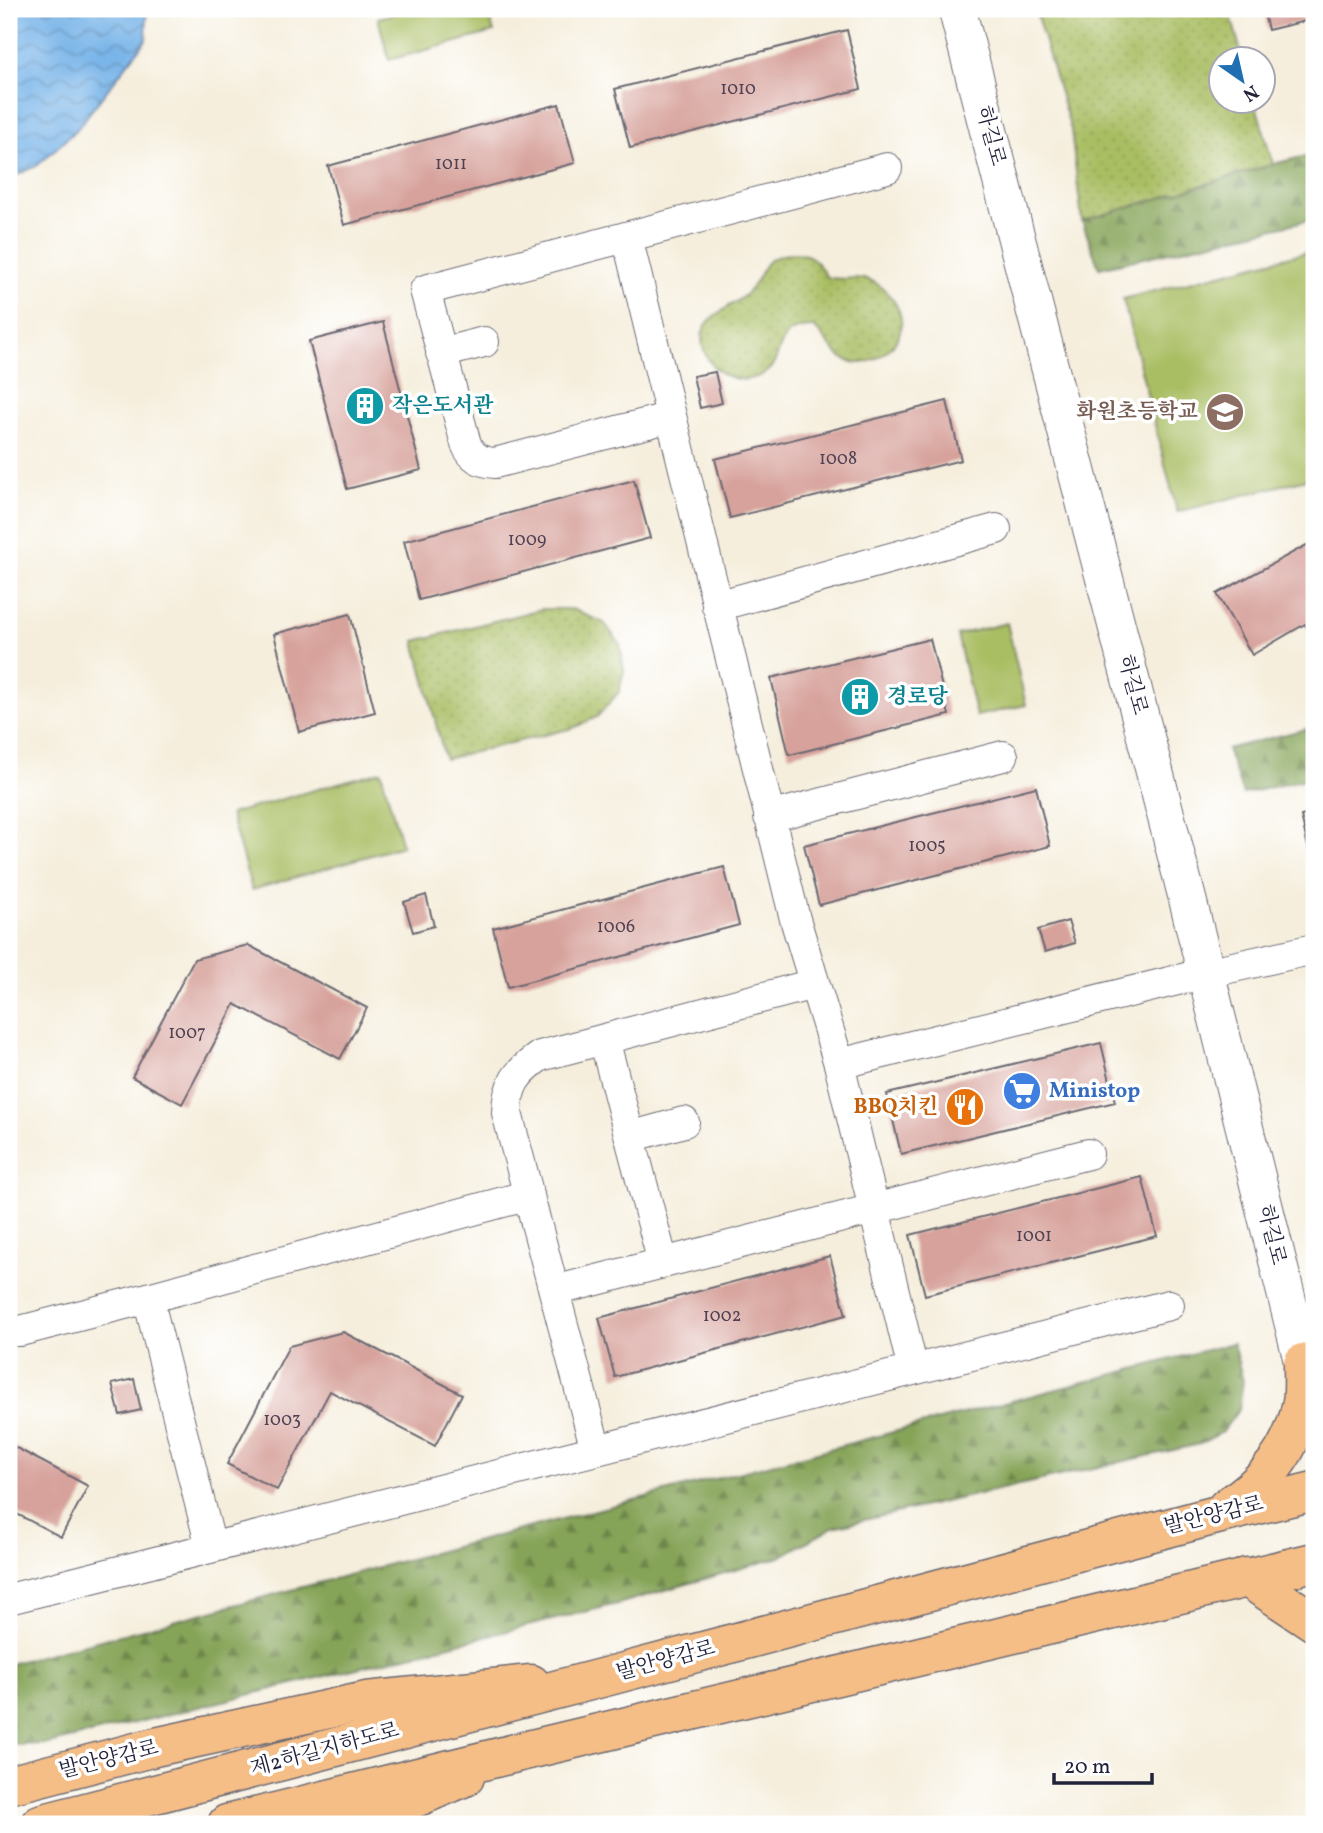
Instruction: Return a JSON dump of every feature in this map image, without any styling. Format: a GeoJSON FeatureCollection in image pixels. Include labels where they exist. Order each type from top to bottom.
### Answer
{"type":"FeatureCollection","features":[{"type":"Feature","properties":{"kind":"main road"},"geometry":{"type":"LineString","coordinates":[[1213,1516],[1247,1494],[1272,1468],[1293,1437],[1309,1371]]}},
{"type":"Feature","properties":{"kind":"main road","name":"발안양감로"},"geometry":{"type":"LineString","coordinates":[[9,1785],[155,1748],[366,1701],[609,1676],[1314,1491]]}},
{"type":"Feature","properties":{"kind":"main road"},"geometry":{"type":"LineString","coordinates":[[227,1824],[1314,1562]]}},
{"type":"Feature","properties":{"kind":"main road"},"geometry":{"type":"LineString","coordinates":[[1246,1577],[1314,1622]]}},
{"type":"Feature","properties":{"kind":"main road","name":"제2하길지하도로"},"geometry":{"type":"LineString","coordinates":[[40,1824],[609,1676]]}},
{"type":"Feature","properties":{"kind":"main road"},"geometry":{"type":"LineString","coordinates":[[347,1824],[363,1820],[532,1749]]}},
{"type":"Feature","properties":{"kind":"street","name":"하길로"},"geometry":{"type":"LineString","coordinates":[[957,9],[1309,1371]]}},
{"type":"Feature","properties":{"kind":"street"},"geometry":{"type":"LineString","coordinates":[[671,416],[495,463],[479,460],[471,454],[466,444],[425,290],[887,168]]}},
{"type":"Feature","properties":{"kind":"street"},"geometry":{"type":"LineString","coordinates":[[627,237],[794,919],[839,1064],[913,1370]]}},
{"type":"Feature","properties":{"kind":"street"},"geometry":{"type":"LineString","coordinates":[[441,353],[484,342]]}},
{"type":"Feature","properties":{"kind":"street"},"geometry":{"type":"LineString","coordinates":[[717,606],[996,529]]}},
{"type":"Feature","properties":{"kind":"street"},"geometry":{"type":"LineString","coordinates":[[769,817],[1003,756]]}},
{"type":"Feature","properties":{"kind":"street"},"geometry":{"type":"LineString","coordinates":[[839,1064],[1314,949]]}},
{"type":"Feature","properties":{"kind":"street"},"geometry":{"type":"LineString","coordinates":[[596,1450],[507,1113],[507,1098],[511,1085],[529,1064],[540,1056],[814,984]]}},
{"type":"Feature","properties":{"kind":"street"},"geometry":{"type":"LineString","coordinates":[[604,1040],[663,1263]]}},
{"type":"Feature","properties":{"kind":"street"},"geometry":{"type":"LineString","coordinates":[[630,1137],[684,1122]]}},
{"type":"Feature","properties":{"kind":"street"},"geometry":{"type":"LineString","coordinates":[[554,1291],[1088,1154]]}},
{"type":"Feature","properties":{"kind":"street"},"geometry":{"type":"LineString","coordinates":[[9,1331],[20,1331],[148,1298],[529,1195]]}},
{"type":"Feature","properties":{"kind":"street"},"geometry":{"type":"LineString","coordinates":[[148,1298],[211,1547]]}},
{"type":"Feature","properties":{"kind":"street"},"geometry":{"type":"LineString","coordinates":[[9,1599],[1169,1305]]}},
{"type":"Feature","properties":{"kind":"green space"},"geometry":{"type":"Polygon","coordinates":[[[413,9],[487,9],[494,32],[389,60],[378,18],[413,9]]]}},
{"type":"Feature","properties":{"kind":"green space"},"geometry":{"type":"Polygon","coordinates":[[[1035,9],[1229,9],[1239,46],[1208,46],[1208,116],[1259,116],[1273,164],[1082,221],[1071,130],[1035,9]]]}},
{"type":"Feature","properties":{"kind":"green space"},"geometry":{"type":"Polygon","coordinates":[[[1314,154],[1314,219],[1099,268],[1082,221],[1314,154]]]}},
{"type":"Feature","properties":{"kind":"green space"},"geometry":{"type":"Polygon","coordinates":[[[1314,250],[1314,477],[1177,512],[1123,299],[1314,250]]]}},
{"type":"Feature","properties":{"kind":"green space"},"geometry":{"type":"Polygon","coordinates":[[[791,253],[813,259],[827,277],[863,279],[880,286],[899,310],[901,325],[897,339],[879,357],[856,363],[838,354],[814,327],[800,328],[785,337],[774,363],[765,373],[747,379],[723,374],[714,367],[705,353],[702,341],[707,324],[750,290],[770,260],[791,253]]]}},
{"type":"Feature","properties":{"kind":"green space"},"geometry":{"type":"Polygon","coordinates":[[[542,609],[572,609],[604,623],[620,644],[624,671],[619,692],[597,717],[573,728],[445,759],[415,641],[542,609]]]}},
{"type":"Feature","properties":{"kind":"green space"},"geometry":{"type":"Polygon","coordinates":[[[1007,623],[1026,705],[976,716],[957,635],[1007,623]]]}},
{"type":"Feature","properties":{"kind":"green space"},"geometry":{"type":"Polygon","coordinates":[[[1314,727],[1314,777],[1243,794],[1227,749],[1314,727]]]}},
{"type":"Feature","properties":{"kind":"green space"},"geometry":{"type":"Polygon","coordinates":[[[381,771],[402,846],[252,890],[230,814],[381,771]]]}},
{"type":"Feature","properties":{"kind":"green space"},"geometry":{"type":"Polygon","coordinates":[[[1233,1343],[1243,1381],[1239,1409],[1222,1432],[1200,1444],[833,1527],[780,1557],[621,1603],[49,1744],[9,1745],[9,1664],[1233,1343]]]}},
{"type":"Feature","properties":{"kind":"water"},"geometry":{"type":"Polygon","coordinates":[[[9,9],[147,9],[146,40],[77,129],[38,165],[9,179],[9,169],[18,149],[9,141],[9,9]]]}},
{"type":"Feature","properties":{"kind":"building"},"geometry":{"type":"Polygon","coordinates":[[[1263,9],[1314,9],[1314,19],[1268,30],[1263,9]]]}},
{"type":"Feature","properties":{"kind":"building"},"geometry":{"type":"Polygon","coordinates":[[[847,30],[861,89],[630,148],[615,89],[847,30]]]}},
{"type":"Feature","properties":{"kind":"building"},"geometry":{"type":"Polygon","coordinates":[[[559,104],[575,163],[344,225],[328,166],[559,104]]]}},
{"type":"Feature","properties":{"kind":"building","name":"작은도서관"},"geometry":{"type":"Polygon","coordinates":[[[383,322],[421,470],[347,489],[309,341],[383,322]]]}},
{"type":"Feature","properties":{"kind":"building"},"geometry":{"type":"Polygon","coordinates":[[[715,372],[722,403],[700,408],[693,376],[715,372]]]}},
{"type":"Feature","properties":{"kind":"building"},"geometry":{"type":"Polygon","coordinates":[[[947,401],[961,460],[730,518],[715,459],[947,401]]]}},
{"type":"Feature","properties":{"kind":"building"},"geometry":{"type":"Polygon","coordinates":[[[634,480],[650,538],[419,600],[404,541],[634,480]]]}},
{"type":"Feature","properties":{"kind":"building"},"geometry":{"type":"Polygon","coordinates":[[[1314,541],[1314,639],[1305,624],[1252,655],[1217,594],[1314,541]]]}},
{"type":"Feature","properties":{"kind":"building"},"geometry":{"type":"Polygon","coordinates":[[[350,614],[375,712],[299,732],[274,634],[350,614]]]}},
{"type":"Feature","properties":{"kind":"building","name":"경로당"},"geometry":{"type":"Polygon","coordinates":[[[930,639],[949,715],[789,755],[771,678],[930,639]]]}},
{"type":"Feature","properties":{"kind":"building"},"geometry":{"type":"Polygon","coordinates":[[[1036,787],[1050,846],[819,905],[804,845],[1036,787]]]}},
{"type":"Feature","properties":{"kind":"building"},"geometry":{"type":"Polygon","coordinates":[[[1314,813],[1314,869],[1313,869],[1301,816],[1314,813]]]}},
{"type":"Feature","properties":{"kind":"building"},"geometry":{"type":"Polygon","coordinates":[[[724,867],[739,925],[508,987],[493,928],[724,867]]]}},
{"type":"Feature","properties":{"kind":"building"},"geometry":{"type":"Polygon","coordinates":[[[426,895],[434,926],[413,932],[404,902],[426,895]]]}},
{"type":"Feature","properties":{"kind":"building"},"geometry":{"type":"Polygon","coordinates":[[[1068,921],[1075,943],[1045,952],[1038,930],[1068,921]]]}},
{"type":"Feature","properties":{"kind":"building"},"geometry":{"type":"Polygon","coordinates":[[[248,945],[367,1008],[340,1059],[235,1004],[182,1104],[132,1077],[194,959],[248,945]]]}},
{"type":"Feature","properties":{"kind":"building"},"geometry":{"type":"Polygon","coordinates":[[[1101,1043],[1115,1102],[901,1154],[887,1094],[1101,1043]]]}},
{"type":"Feature","properties":{"kind":"building"},"geometry":{"type":"Polygon","coordinates":[[[1142,1177],[1157,1236],[925,1295],[910,1235],[1142,1177]]]}},
{"type":"Feature","properties":{"kind":"building"},"geometry":{"type":"Polygon","coordinates":[[[830,1256],[846,1315],[615,1377],[599,1318],[830,1256]]]}},
{"type":"Feature","properties":{"kind":"building"},"geometry":{"type":"Polygon","coordinates":[[[343,1332],[462,1394],[435,1446],[330,1391],[277,1490],[227,1464],[289,1346],[343,1332]]]}},
{"type":"Feature","properties":{"kind":"building"},"geometry":{"type":"Polygon","coordinates":[[[134,1379],[141,1410],[120,1415],[112,1384],[134,1379]]]}},
{"type":"Feature","properties":{"kind":"building"},"geometry":{"type":"Polygon","coordinates":[[[9,1444],[88,1486],[61,1537],[9,1510],[9,1444]]]}},
{"type":"Feature","properties":{"kind":"place","name":"작은도서관"},"geometry":{"type":"Point","coordinates":[365,406]}},
{"type":"Feature","properties":{"kind":"place","name":"화원초등학교"},"geometry":{"type":"Point","coordinates":[1225,412]}},
{"type":"Feature","properties":{"kind":"place","name":"경로당"},"geometry":{"type":"Point","coordinates":[860,697]}},
{"type":"Feature","properties":{"kind":"place","name":"Ministop"},"geometry":{"type":"Point","coordinates":[1022,1091]}},
{"type":"Feature","properties":{"kind":"place","name":"BBQ치킨"},"geometry":{"type":"Point","coordinates":[965,1107]}}]}
